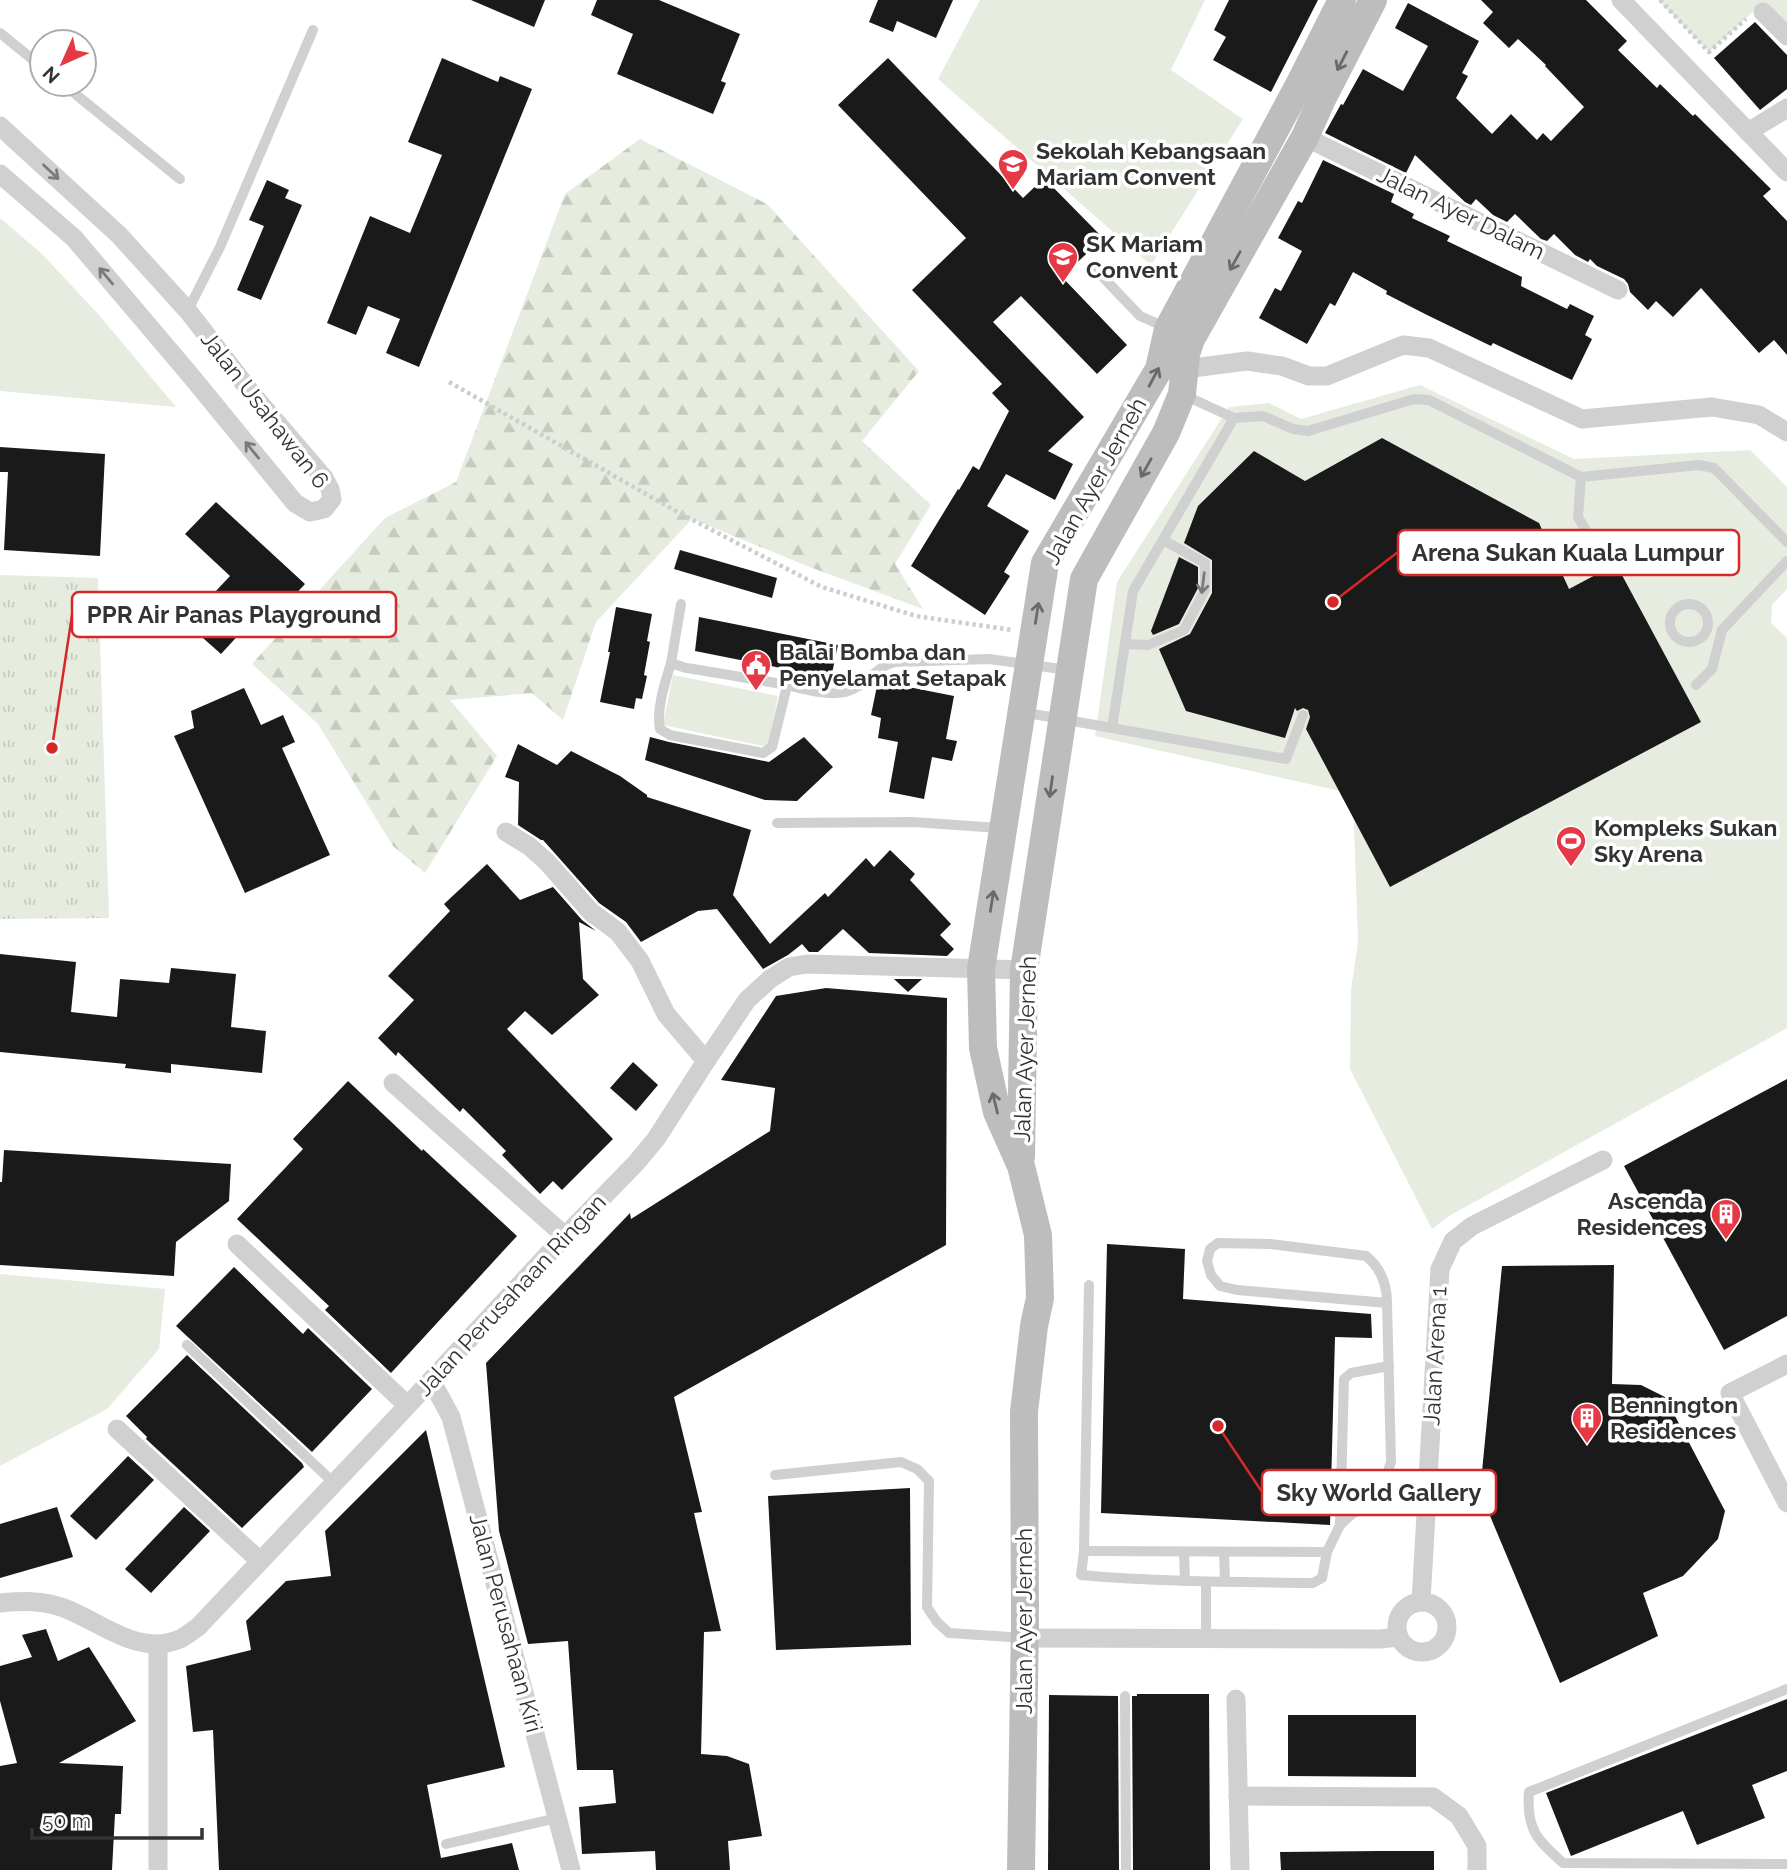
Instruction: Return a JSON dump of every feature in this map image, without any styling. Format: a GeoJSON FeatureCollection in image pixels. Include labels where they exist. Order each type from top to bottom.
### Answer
{"type":"FeatureCollection","features":[{"type":"Feature","properties":{"kind":"main road","name":"Jalan Ayer Jerneh"},"geometry":{"type":"LineString","coordinates":[[1021,1166],[1024,970],[1084,579],[1166,433],[1183,382],[1186,354],[1180,334],[1342,0]]}},
{"type":"Feature","properties":{"kind":"main road","name":"Jalan Ayer Jerneh"},"geometry":{"type":"LineString","coordinates":[[1021,1870],[1025,1638],[1024,1412],[1040,1298],[1038,1235],[1021,1166],[997,1112],[983,1048],[981,969],[1045,562],[1180,334],[1305,137],[1373,0]]}},
{"type":"Feature","properties":{"kind":"street"},"geometry":{"type":"LineString","coordinates":[[1621,0],[1787,173]]}},
{"type":"Feature","properties":{"kind":"street"},"geometry":{"type":"LineString","coordinates":[[1758,12],[1787,36]]}},
{"type":"Feature","properties":{"kind":"street"},"geometry":{"type":"LineString","coordinates":[[1748,132],[1787,108]]}},
{"type":"Feature","properties":{"kind":"street","name":"Jalan Usahawan 6"},"geometry":{"type":"LineString","coordinates":[[0,126],[119,235],[188,311],[253,395],[324,478],[332,499],[324,509],[310,512],[295,503],[74,238],[0,174]]}},
{"type":"Feature","properties":{"kind":"street","name":"Jalan Ayer Dalam"},"geometry":{"type":"LineString","coordinates":[[1305,137],[1618,290]]}},
{"type":"Feature","properties":{"kind":"street"},"geometry":{"type":"LineString","coordinates":[[1183,382],[1247,361],[1282,366],[1310,376],[1327,376],[1403,345],[1429,348],[1582,419],[1712,407],[1759,415],[1787,432]]}},
{"type":"Feature","properties":{"kind":"street"},"geometry":{"type":"LineString","coordinates":[[506,831],[547,862],[591,912],[618,932],[640,961],[666,1014],[706,1060]]}},
{"type":"Feature","properties":{"kind":"street","name":"Jalan Perusahaan Ringan"},"geometry":{"type":"LineString","coordinates":[[158,1645],[181,1639],[198,1627],[636,1163],[656,1139],[747,1000],[770,979],[789,967],[807,964],[1024,970]]}},
{"type":"Feature","properties":{"kind":"street"},"geometry":{"type":"LineString","coordinates":[[393,1083],[565,1236]]}},
{"type":"Feature","properties":{"kind":"street","name":"Jalan Arena 1"},"geometry":{"type":"LineString","coordinates":[[1421,1602],[1440,1269],[1453,1241],[1472,1226],[1602,1160]]}},
{"type":"Feature","properties":{"kind":"street"},"geometry":{"type":"LineString","coordinates":[[237,1244],[408,1405]]}},
{"type":"Feature","properties":{"kind":"street"},"geometry":{"type":"LineString","coordinates":[[1787,1364],[1730,1393],[1787,1503]]}},
{"type":"Feature","properties":{"kind":"street","name":"Jalan Perusahaan Kiri"},"geometry":{"type":"LineString","coordinates":[[431,1380],[452,1417],[571,1870]]}},
{"type":"Feature","properties":{"kind":"street"},"geometry":{"type":"LineString","coordinates":[[117,1429],[260,1561]]}},
{"type":"Feature","properties":{"kind":"street"},"geometry":{"type":"LineString","coordinates":[[0,1603],[34,1600],[64,1608],[135,1643],[158,1645],[158,1870]]}},
{"type":"Feature","properties":{"kind":"street"},"geometry":{"type":"LineString","coordinates":[[1421,1602],[1431,1603],[1439,1608],[1447,1627],[1440,1645],[1422,1653],[1412,1651],[1404,1645],[1398,1637],[1396,1627],[1403,1609],[1421,1602]]}},
{"type":"Feature","properties":{"kind":"street"},"geometry":{"type":"LineString","coordinates":[[1025,1638],[1398,1637]]}},
{"type":"Feature","properties":{"kind":"street"},"geometry":{"type":"LineString","coordinates":[[1236,1699],[1240,1870]]}},
{"type":"Feature","properties":{"kind":"street"},"geometry":{"type":"LineString","coordinates":[[1238,1796],[1433,1797],[1459,1816],[1477,1846],[1477,1870]]}},
{"type":"Feature","properties":{"kind":"lane"},"geometry":{"type":"LineString","coordinates":[[188,311],[220,247],[313,30]]}},
{"type":"Feature","properties":{"kind":"lane"},"geometry":{"type":"LineString","coordinates":[[0,33],[28,56]]}},
{"type":"Feature","properties":{"kind":"lane"},"geometry":{"type":"LineString","coordinates":[[79,98],[180,179]]}},
{"type":"Feature","properties":{"kind":"lane"},"geometry":{"type":"LineString","coordinates":[[1096,270],[1140,316],[1180,334]]}},
{"type":"Feature","properties":{"kind":"lane"},"geometry":{"type":"LineString","coordinates":[[1183,382],[1234,418],[1263,416],[1293,429],[1308,431],[1414,399],[1429,400],[1581,477],[1699,465],[1714,468],[1787,542]]}},
{"type":"Feature","properties":{"kind":"lane"},"geometry":{"type":"LineString","coordinates":[[1112,728],[1133,591],[1234,418]]}},
{"type":"Feature","properties":{"kind":"lane"},"geometry":{"type":"LineString","coordinates":[[1581,477],[1578,517],[1602,558]]}},
{"type":"Feature","properties":{"kind":"lane"},"geometry":{"type":"LineString","coordinates":[[1125,644],[1148,645],[1184,630],[1205,590],[1205,564],[1163,540]]}},
{"type":"Feature","properties":{"kind":"lane"},"geometry":{"type":"LineString","coordinates":[[1696,685],[1712,669],[1722,631],[1787,561]]}},
{"type":"Feature","properties":{"kind":"lane"},"geometry":{"type":"LineString","coordinates":[[681,604],[658,721],[660,729],[670,735],[762,753],[772,747],[787,685]]}},
{"type":"Feature","properties":{"kind":"lane"},"geometry":{"type":"LineString","coordinates":[[1707,630],[1722,631]]}},
{"type":"Feature","properties":{"kind":"lane"},"geometry":{"type":"LineString","coordinates":[[671,663],[817,692],[846,692],[886,664],[895,662],[989,659],[1069,670]]}},
{"type":"Feature","properties":{"kind":"lane"},"geometry":{"type":"LineString","coordinates":[[1022,712],[1286,759],[1303,715]]}},
{"type":"Feature","properties":{"kind":"lane"},"geometry":{"type":"LineString","coordinates":[[777,823],[913,822],[1003,829]]}},
{"type":"Feature","properties":{"kind":"lane"},"geometry":{"type":"LineString","coordinates":[[1089,1285],[1084,1551],[1081,1575],[1206,1582],[1313,1583],[1322,1578],[1327,1552],[1340,1525],[1353,1513],[1367,1508],[1379,1497],[1391,1462],[1387,1290],[1377,1266],[1366,1256],[1270,1244],[1218,1243],[1210,1249],[1207,1261],[1211,1275],[1220,1286],[1237,1290],[1387,1303]]}},
{"type":"Feature","properties":{"kind":"lane"},"geometry":{"type":"LineString","coordinates":[[187,1345],[334,1483]]}},
{"type":"Feature","properties":{"kind":"lane"},"geometry":{"type":"LineString","coordinates":[[1340,1525],[1344,1379],[1351,1373],[1389,1366]]}},
{"type":"Feature","properties":{"kind":"lane"},"geometry":{"type":"LineString","coordinates":[[775,1475],[901,1462],[917,1469],[929,1481],[927,1607],[949,1633],[1025,1638]]}},
{"type":"Feature","properties":{"kind":"lane"},"geometry":{"type":"LineString","coordinates":[[1084,1551],[1327,1552]]}},
{"type":"Feature","properties":{"kind":"lane"},"geometry":{"type":"LineString","coordinates":[[1184,1552],[1185,1581]]}},
{"type":"Feature","properties":{"kind":"lane"},"geometry":{"type":"LineString","coordinates":[[1224,1552],[1225,1582]]}},
{"type":"Feature","properties":{"kind":"lane"},"geometry":{"type":"LineString","coordinates":[[1206,1582],[1206,1639]]}},
{"type":"Feature","properties":{"kind":"lane"},"geometry":{"type":"LineString","coordinates":[[1787,1689],[1529,1792],[1528,1805],[1534,1833],[1563,1863],[1787,1864]]}},
{"type":"Feature","properties":{"kind":"lane"},"geometry":{"type":"LineString","coordinates":[[1125,1696],[1126,1870]]}},
{"type":"Feature","properties":{"kind":"lane"},"geometry":{"type":"LineString","coordinates":[[446,1844],[557,1818]]}},
{"type":"Feature","properties":{"kind":"path"},"geometry":{"type":"LineString","coordinates":[[1660,0],[1709,52],[1758,12]]}},
{"type":"Feature","properties":{"kind":"path"},"geometry":{"type":"LineString","coordinates":[[449,383],[681,514],[822,587],[916,616],[1034,633]]}},
{"type":"Feature","properties":{"kind":"green space"},"geometry":{"type":"Polygon","coordinates":[[[980,0],[1205,0],[1171,70],[1243,119],[1151,265],[938,79],[980,0]]]}},
{"type":"Feature","properties":{"kind":"green space"},"geometry":{"type":"Polygon","coordinates":[[[1658,0],[1787,0],[1787,30],[1762,4],[1709,52],[1658,0]]]}},
{"type":"Feature","properties":{"kind":"green space"},"geometry":{"type":"Polygon","coordinates":[[[640,139],[767,204],[919,371],[862,441],[931,505],[895,564],[923,609],[692,519],[596,622],[563,720],[532,693],[450,700],[497,756],[425,873],[393,846],[318,724],[252,664],[385,518],[456,482],[565,194],[640,139]]]}},
{"type":"Feature","properties":{"kind":"green space"},"geometry":{"type":"Polygon","coordinates":[[[0,218],[42,254],[99,315],[176,407],[0,391],[0,218]]]}},
{"type":"Feature","properties":{"kind":"green space","name":"Kompleks Sukan Sky Arena"},"geometry":{"type":"Polygon","coordinates":[[[1420,385],[1574,459],[1750,450],[1787,487],[1787,589],[1772,605],[1771,623],[1787,638],[1787,1028],[1449,1216],[1432,1229],[1350,1069],[1351,990],[1358,942],[1353,794],[1095,736],[1117,582],[1229,407],[1269,403],[1301,419],[1420,385]]]}},
{"type":"Feature","properties":{"kind":"green space"},"geometry":{"type":"Polygon","coordinates":[[[0,575],[98,578],[109,918],[0,919],[0,575]]]}},
{"type":"Feature","properties":{"kind":"green space"},"geometry":{"type":"Polygon","coordinates":[[[673,675],[778,696],[768,747],[663,725],[673,675]]]}},
{"type":"Feature","properties":{"kind":"green space"},"geometry":{"type":"Polygon","coordinates":[[[0,1274],[165,1289],[159,1349],[107,1409],[0,1466],[0,1274]]]}},
{"type":"Feature","properties":{"kind":"building"},"geometry":{"type":"Polygon","coordinates":[[[471,0],[545,0],[534,27],[471,0]]]}},
{"type":"Feature","properties":{"kind":"building"},"geometry":{"type":"Polygon","coordinates":[[[597,0],[659,0],[740,34],[721,81],[726,83],[713,114],[617,74],[633,34],[591,15],[597,0]]]}},
{"type":"Feature","properties":{"kind":"building"},"geometry":{"type":"Polygon","coordinates":[[[878,0],[953,0],[936,38],[897,21],[893,32],[869,22],[878,0]]]}},
{"type":"Feature","properties":{"kind":"building"},"geometry":{"type":"Polygon","coordinates":[[[1229,0],[1318,0],[1271,92],[1213,60],[1226,37],[1214,30],[1229,0]]]}},
{"type":"Feature","properties":{"kind":"building"},"geometry":{"type":"Polygon","coordinates":[[[1481,0],[1586,0],[1627,41],[1618,50],[1657,88],[1660,84],[1693,116],[1695,114],[1771,189],[1763,196],[1787,221],[1787,355],[1774,340],[1759,353],[1701,288],[1673,317],[1656,301],[1648,310],[1630,292],[1624,279],[1597,266],[1590,259],[1588,262],[1575,255],[1554,234],[1547,241],[1541,239],[1515,214],[1507,222],[1493,215],[1476,199],[1471,205],[1465,202],[1415,155],[1406,173],[1325,133],[1363,69],[1403,91],[1428,46],[1395,28],[1408,3],[1479,41],[1462,73],[1468,76],[1456,98],[1492,134],[1511,114],[1537,140],[1543,133],[1551,141],[1584,107],[1518,39],[1509,48],[1483,23],[1493,12],[1481,0]]]}},
{"type":"Feature","properties":{"kind":"building"},"geometry":{"type":"Polygon","coordinates":[[[1755,22],[1787,55],[1787,89],[1760,110],[1714,58],[1755,22]]]}},
{"type":"Feature","properties":{"kind":"building"},"geometry":{"type":"Polygon","coordinates":[[[442,58],[498,82],[500,76],[532,89],[419,367],[386,353],[400,319],[368,306],[356,335],[327,323],[370,216],[410,233],[442,155],[408,142],[442,58]]]}},
{"type":"Feature","properties":{"kind":"building"},"geometry":{"type":"Polygon","coordinates":[[[888,58],[1023,198],[1044,178],[1103,238],[1062,277],[1127,345],[1097,374],[1021,296],[993,322],[1084,417],[1048,451],[1073,464],[1055,500],[1006,474],[987,506],[1029,531],[1004,572],[1010,576],[985,615],[911,566],[973,466],[979,470],[1009,411],[992,393],[1002,384],[912,290],[966,238],[838,105],[888,58]]]}},
{"type":"Feature","properties":{"kind":"building"},"geometry":{"type":"Polygon","coordinates":[[[1323,160],[1394,194],[1391,202],[1414,214],[1412,218],[1450,236],[1447,241],[1522,277],[1521,286],[1567,309],[1570,304],[1594,316],[1585,335],[1592,339],[1572,380],[1493,343],[1491,346],[1427,315],[1386,294],[1387,291],[1353,272],[1335,306],[1330,303],[1307,344],[1259,318],[1275,288],[1281,291],[1302,251],[1278,238],[1298,201],[1302,203],[1323,160]]]}},
{"type":"Feature","properties":{"kind":"building"},"geometry":{"type":"Polygon","coordinates":[[[267,180],[289,190],[285,198],[302,205],[261,300],[237,290],[264,226],[249,220],[267,180]]]}},
{"type":"Feature","properties":{"kind":"building"},"geometry":{"type":"Polygon","coordinates":[[[1382,438],[1539,523],[1569,589],[1616,564],[1701,722],[1390,887],[1306,729],[1310,717],[1308,710],[1303,708],[1297,711],[1295,708],[1285,738],[1186,711],[1159,649],[1190,634],[1212,593],[1212,560],[1184,543],[1198,506],[1254,451],[1305,481],[1382,438]]]}},
{"type":"Feature","properties":{"kind":"building"},"geometry":{"type":"Polygon","coordinates":[[[0,447],[105,454],[100,556],[4,550],[8,472],[0,472],[0,447]]]}},
{"type":"Feature","properties":{"kind":"building"},"geometry":{"type":"Polygon","coordinates":[[[216,502],[305,584],[277,614],[267,604],[221,654],[186,623],[230,576],[185,534],[216,502]]]}},
{"type":"Feature","properties":{"kind":"building"},"geometry":{"type":"Polygon","coordinates":[[[680,550],[777,578],[772,598],[674,569],[680,550]]]}},
{"type":"Feature","properties":{"kind":"building"},"geometry":{"type":"Polygon","coordinates":[[[1179,557],[1198,567],[1198,588],[1179,624],[1153,635],[1151,631],[1179,557]]]}},
{"type":"Feature","properties":{"kind":"building"},"geometry":{"type":"Polygon","coordinates":[[[616,607],[652,614],[644,675],[647,676],[642,699],[636,698],[634,709],[600,702],[616,607]]]}},
{"type":"Feature","properties":{"kind":"building"},"geometry":{"type":"Polygon","coordinates":[[[699,617],[838,645],[831,678],[695,651],[699,617]]]}},
{"type":"Feature","properties":{"kind":"building"},"geometry":{"type":"Polygon","coordinates":[[[878,681],[954,696],[946,739],[957,741],[952,761],[932,757],[924,799],[889,792],[898,742],[878,738],[881,718],[871,715],[878,681]]]}},
{"type":"Feature","properties":{"kind":"building"},"geometry":{"type":"Polygon","coordinates":[[[244,688],[261,725],[283,715],[295,742],[282,748],[330,855],[245,893],[174,736],[194,728],[191,711],[244,688]]]}},
{"type":"Feature","properties":{"kind":"building"},"geometry":{"type":"Polygon","coordinates":[[[650,737],[769,762],[804,737],[833,767],[797,801],[765,800],[645,760],[650,737]]]}},
{"type":"Feature","properties":{"kind":"building"},"geometry":{"type":"Polygon","coordinates":[[[518,744],[557,765],[571,751],[620,776],[647,797],[751,830],[733,895],[770,944],[825,893],[828,897],[866,858],[874,867],[890,850],[915,874],[910,880],[951,924],[940,935],[954,949],[947,956],[869,953],[843,929],[818,952],[809,952],[802,944],[763,969],[717,909],[698,911],[641,942],[626,922],[599,903],[543,840],[518,825],[519,782],[505,777],[518,744]]]}},
{"type":"Feature","properties":{"kind":"building"},"geometry":{"type":"Polygon","coordinates":[[[487,864],[520,900],[553,887],[582,920],[596,931],[579,922],[583,979],[599,995],[552,1035],[525,1011],[507,1029],[613,1139],[562,1190],[553,1181],[540,1194],[502,1155],[506,1151],[463,1108],[460,1112],[398,1052],[396,1056],[378,1038],[414,1000],[388,976],[450,911],[444,904],[487,864]]]}},
{"type":"Feature","properties":{"kind":"building"},"geometry":{"type":"Polygon","coordinates":[[[0,954],[76,962],[71,1012],[117,1017],[120,979],[169,983],[171,968],[236,974],[231,1027],[266,1031],[262,1073],[171,1064],[171,1073],[125,1068],[126,1064],[0,1052],[0,954]]]}},
{"type":"Feature","properties":{"kind":"building"},"geometry":{"type":"Polygon","coordinates":[[[894,979],[922,979],[908,992],[894,979]]]}},
{"type":"Feature","properties":{"kind":"building"},"geometry":{"type":"Polygon","coordinates":[[[826,988],[947,998],[946,1245],[674,1397],[702,1512],[694,1513],[721,1631],[704,1632],[701,1754],[727,1756],[749,1764],[762,1836],[728,1841],[730,1870],[656,1870],[655,1851],[582,1854],[579,1807],[616,1803],[613,1770],[577,1770],[568,1641],[528,1644],[499,1531],[486,1363],[630,1213],[631,1219],[770,1131],[775,1088],[721,1080],[776,996],[826,988]]]}},
{"type":"Feature","properties":{"kind":"building"},"geometry":{"type":"Polygon","coordinates":[[[633,1062],[658,1085],[636,1111],[610,1088],[633,1062]]]}},
{"type":"Feature","properties":{"kind":"building","name":"Ascenda Residences"},"geometry":{"type":"Polygon","coordinates":[[[1787,1079],[1787,1316],[1724,1350],[1624,1166],[1787,1079]]]}},
{"type":"Feature","properties":{"kind":"building"},"geometry":{"type":"Polygon","coordinates":[[[348,1081],[517,1236],[391,1373],[325,1310],[329,1306],[237,1219],[303,1149],[293,1139],[348,1081]]]}},
{"type":"Feature","properties":{"kind":"building"},"geometry":{"type":"Polygon","coordinates":[[[4,1150],[231,1164],[229,1201],[176,1242],[174,1276],[0,1265],[0,1182],[4,1150]]]}},
{"type":"Feature","properties":{"kind":"building"},"geometry":{"type":"Polygon","coordinates":[[[1107,1244],[1185,1249],[1183,1299],[1371,1314],[1372,1338],[1335,1337],[1330,1525],[1101,1513],[1107,1244]]]}},
{"type":"Feature","properties":{"kind":"building","name":"Bennington Residences"},"geometry":{"type":"Polygon","coordinates":[[[1614,1265],[1612,1384],[1641,1385],[1665,1397],[1725,1511],[1718,1539],[1683,1576],[1643,1593],[1658,1636],[1560,1683],[1480,1492],[1502,1266],[1614,1265]]]}},
{"type":"Feature","properties":{"kind":"building"},"geometry":{"type":"Polygon","coordinates":[[[234,1267],[303,1334],[308,1328],[372,1389],[312,1452],[176,1326],[234,1267]]]}},
{"type":"Feature","properties":{"kind":"building"},"geometry":{"type":"Polygon","coordinates":[[[187,1355],[304,1467],[242,1528],[146,1439],[126,1416],[187,1355]]]}},
{"type":"Feature","properties":{"kind":"building"},"geometry":{"type":"Polygon","coordinates":[[[426,1430],[505,1767],[427,1785],[441,1858],[512,1843],[519,1870],[219,1870],[213,1730],[193,1732],[186,1666],[251,1650],[246,1621],[286,1581],[331,1576],[325,1531],[426,1430]]]}},
{"type":"Feature","properties":{"kind":"building"},"geometry":{"type":"Polygon","coordinates":[[[128,1456],[154,1480],[96,1540],[70,1516],[128,1456]]]}},
{"type":"Feature","properties":{"kind":"building"},"geometry":{"type":"Polygon","coordinates":[[[910,1488],[911,1645],[776,1650],[768,1496],[910,1488]]]}},
{"type":"Feature","properties":{"kind":"building"},"geometry":{"type":"Polygon","coordinates":[[[57,1507],[73,1557],[0,1578],[0,1524],[57,1507]]]}},
{"type":"Feature","properties":{"kind":"building"},"geometry":{"type":"Polygon","coordinates":[[[184,1507],[210,1531],[151,1593],[125,1569],[184,1507]]]}},
{"type":"Feature","properties":{"kind":"building"},"geometry":{"type":"Polygon","coordinates":[[[46,1629],[58,1661],[89,1647],[136,1721],[59,1763],[123,1766],[121,1814],[115,1814],[112,1870],[0,1870],[0,1766],[17,1763],[0,1701],[0,1666],[32,1657],[22,1635],[46,1629]]]}},
{"type":"Feature","properties":{"kind":"building"},"geometry":{"type":"Polygon","coordinates":[[[1209,1694],[1210,1870],[1133,1870],[1132,1696],[1209,1694]]]}},
{"type":"Feature","properties":{"kind":"building"},"geometry":{"type":"Polygon","coordinates":[[[1049,1695],[1118,1696],[1119,1870],[1048,1870],[1049,1695]]]}},
{"type":"Feature","properties":{"kind":"building"},"geometry":{"type":"Polygon","coordinates":[[[1787,1699],[1787,1771],[1752,1785],[1765,1818],[1697,1845],[1683,1811],[1571,1856],[1546,1793],[1787,1699]]]}},
{"type":"Feature","properties":{"kind":"building"},"geometry":{"type":"Polygon","coordinates":[[[1288,1715],[1416,1715],[1416,1777],[1288,1776],[1288,1715]]]}},
{"type":"Feature","properties":{"kind":"building"},"geometry":{"type":"Polygon","coordinates":[[[1434,1851],[1434,1870],[1281,1870],[1280,1852],[1434,1851]]]}},
{"type":"Feature","properties":{"kind":"place","name":"Sekolah Kebangsaan Mariam Convent"},"geometry":{"type":"Point","coordinates":[1013,191]}},
{"type":"Feature","properties":{"kind":"place","name":"SK Mariam Convent"},"geometry":{"type":"Point","coordinates":[1063,284]}},
{"type":"Feature","properties":{"kind":"place","name":"Arena Sukan Kuala Lumpur"},"geometry":{"type":"Point","coordinates":[1333,602]}},
{"type":"Feature","properties":{"kind":"place","name":"Balai Bomba dan Penyelamat Setapak"},"geometry":{"type":"Point","coordinates":[756,692]}},
{"type":"Feature","properties":{"kind":"place","name":"PPR Air Panas Playground"},"geometry":{"type":"Point","coordinates":[52,748]}},
{"type":"Feature","properties":{"kind":"place","name":"Kompleks Sukan Sky Arena"},"geometry":{"type":"Point","coordinates":[1571,868]}},
{"type":"Feature","properties":{"kind":"place","name":"Ascenda Residences"},"geometry":{"type":"Point","coordinates":[1726,1241]}},
{"type":"Feature","properties":{"kind":"place","name":"Sky World Gallery"},"geometry":{"type":"Point","coordinates":[1218,1426]}},
{"type":"Feature","properties":{"kind":"place","name":"Bennington Residences"},"geometry":{"type":"Point","coordinates":[1587,1445]}}]}
